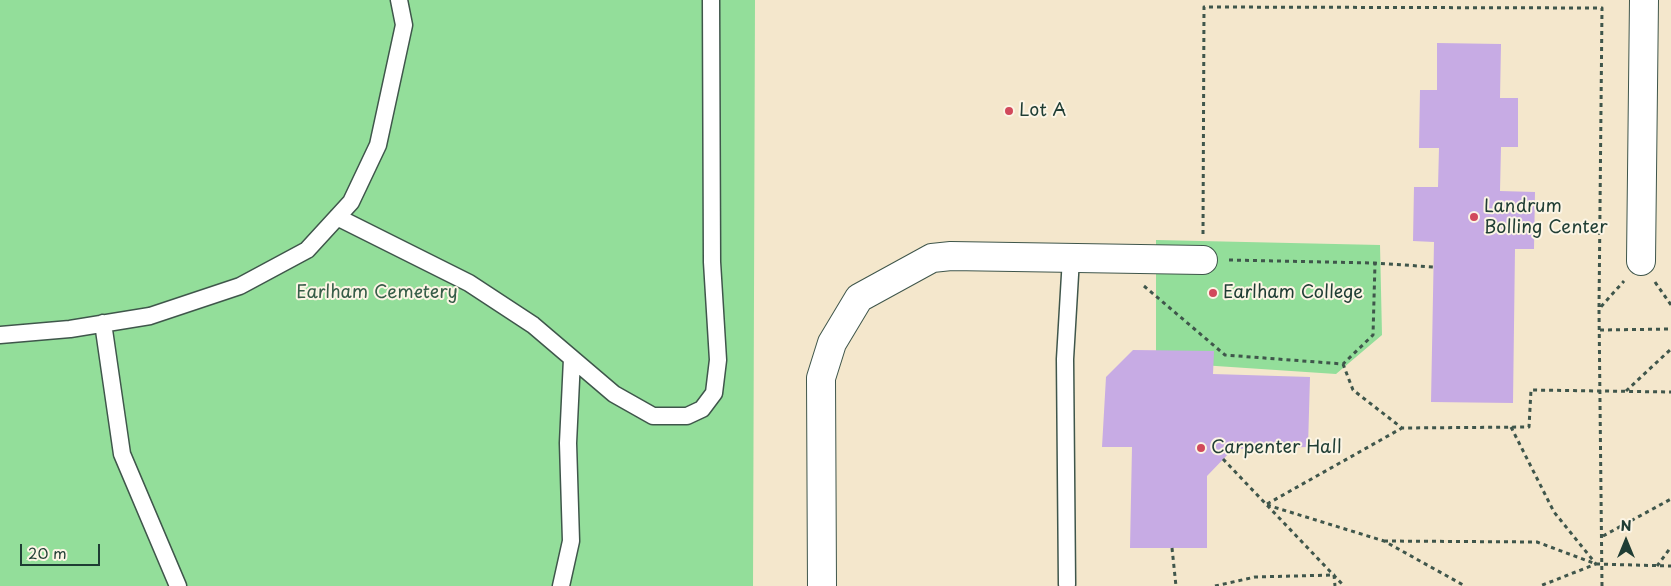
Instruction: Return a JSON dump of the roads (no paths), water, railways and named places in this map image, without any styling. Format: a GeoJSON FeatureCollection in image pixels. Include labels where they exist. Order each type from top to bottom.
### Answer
{"type":"FeatureCollection","features":[{"type":"Feature","properties":{"kind":"street"},"geometry":{"type":"LineString","coordinates":[[1641,261],[1644,0]]}},
{"type":"Feature","properties":{"kind":"street"},"geometry":{"type":"LineString","coordinates":[[822,586],[821,378],[832,343],[859,298],[932,258],[951,256],[1203,260]]}},
{"type":"Feature","properties":{"kind":"lane"},"geometry":{"type":"LineString","coordinates":[[0,335],[70,329],[150,316],[240,286],[307,250],[351,202],[378,145],[404,25],[399,0]]}},
{"type":"Feature","properties":{"kind":"lane"},"geometry":{"type":"LineString","coordinates":[[337,217],[470,283],[533,325],[614,394],[652,416],[687,416],[702,409],[714,393],[718,360],[712,262],[711,0]]}},
{"type":"Feature","properties":{"kind":"lane"},"geometry":{"type":"LineString","coordinates":[[1067,584],[1065,359],[1071,258]]}},
{"type":"Feature","properties":{"kind":"lane"},"geometry":{"type":"LineString","coordinates":[[103,323],[122,454],[178,586]]}},
{"type":"Feature","properties":{"kind":"lane"},"geometry":{"type":"LineString","coordinates":[[561,586],[571,541],[568,443],[572,358]]}},
{"type":"Feature","properties":{"kind":"place","name":"Lot A"},"geometry":{"type":"Point","coordinates":[1009,111]}},
{"type":"Feature","properties":{"kind":"place","name":"Landrum Bolling Center"},"geometry":{"type":"Point","coordinates":[1474,217]}},
{"type":"Feature","properties":{"kind":"place","name":"Earlham College"},"geometry":{"type":"Point","coordinates":[1213,293]}},
{"type":"Feature","properties":{"kind":"place","name":"Carpenter Hall"},"geometry":{"type":"Point","coordinates":[1201,448]}},
{"type":"Feature","properties":{"kind":"park label","name":"Earlham Cemetery"},"geometry":{"type":"Point","coordinates":[377,293]}}]}
